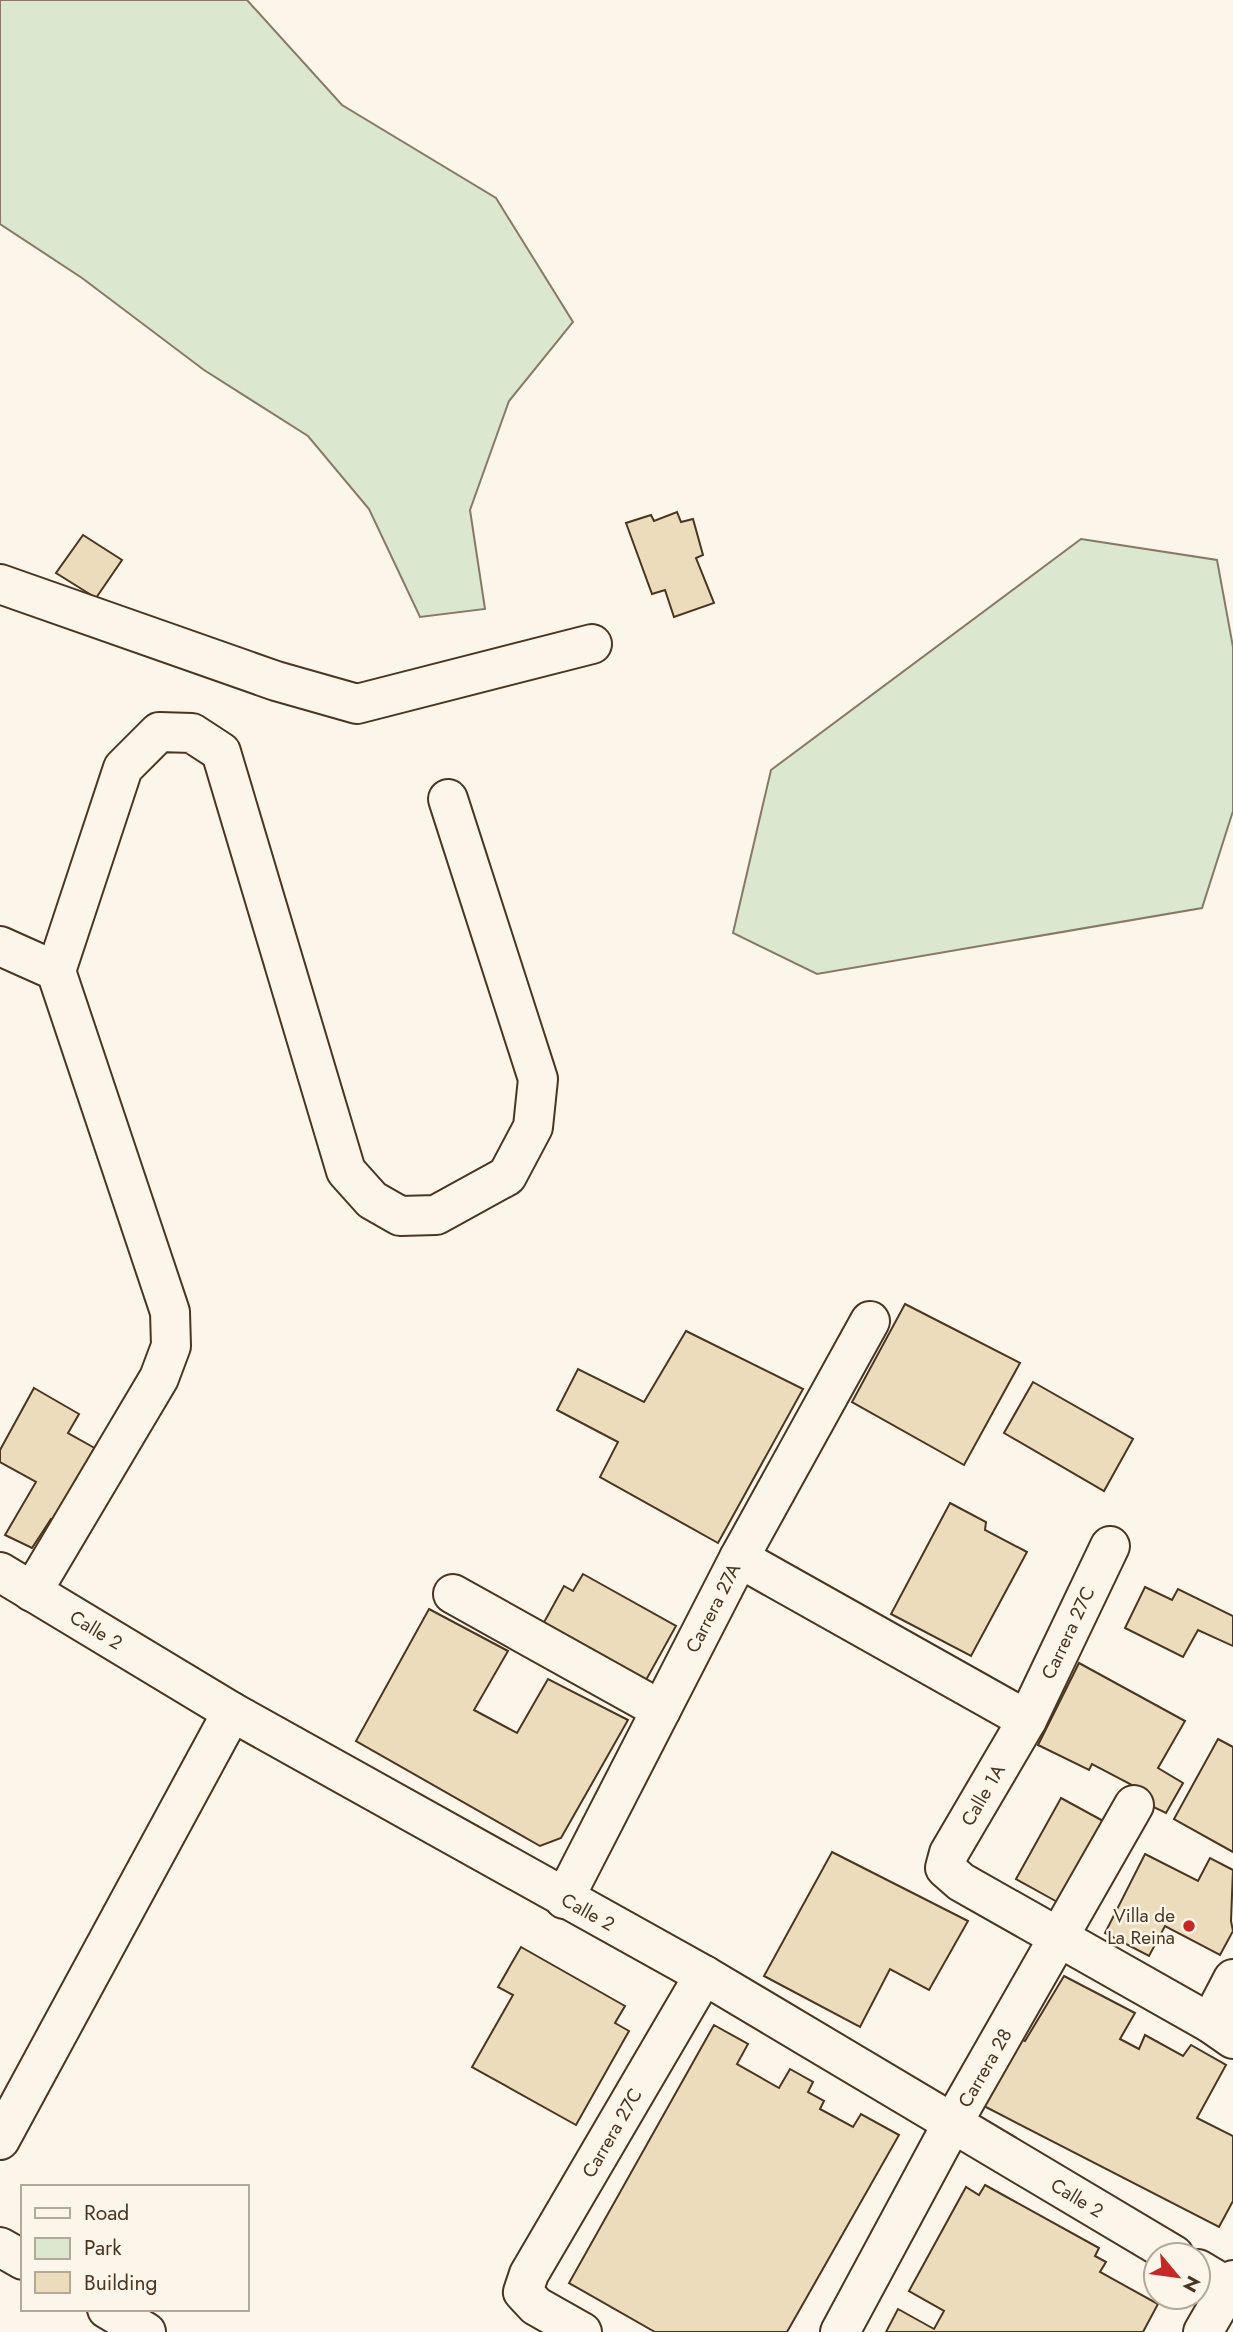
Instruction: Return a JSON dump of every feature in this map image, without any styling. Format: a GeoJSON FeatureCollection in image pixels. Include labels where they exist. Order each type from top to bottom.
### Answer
{"type":"FeatureCollection","features":[{"type":"Feature","properties":{"kind":"street"},"geometry":{"type":"LineString","coordinates":[[0,584],[276,681],[357,704],[592,644]]}},
{"type":"Feature","properties":{"kind":"street"},"geometry":{"type":"LineString","coordinates":[[16,1582],[159,1378],[171,1346],[170,1312],[56,971],[123,768],[159,732],[192,733],[221,752],[346,1171],[372,1200],[400,1216],[436,1215],[507,1176],[533,1127],[538,1079],[448,799]]}},
{"type":"Feature","properties":{"kind":"street"},"geometry":{"type":"LineString","coordinates":[[0,946],[56,971]]}},
{"type":"Feature","properties":{"kind":"street","name":"Carrera 27A"},"geometry":{"type":"LineString","coordinates":[[564,1899],[739,1558],[870,1321]]}},
{"type":"Feature","properties":{"kind":"street","name":"Carrera 27C"},"geometry":{"type":"LineString","coordinates":[[1027,1720],[1110,1546]]}},
{"type":"Feature","properties":{"kind":"street"},"geometry":{"type":"LineString","coordinates":[[739,1558],[1027,1720]]}},
{"type":"Feature","properties":{"kind":"street","name":"Calle 2"},"geometry":{"type":"LineString","coordinates":[[16,1582],[232,1712],[704,1975],[1150,2241]]}},
{"type":"Feature","properties":{"kind":"street"},"geometry":{"type":"LineString","coordinates":[[453,1594],[661,1710]]}},
{"type":"Feature","properties":{"kind":"street"},"geometry":{"type":"LineString","coordinates":[[0,2140],[232,1712]]}},
{"type":"Feature","properties":{"kind":"street","name":"Calle 1A"},"geometry":{"type":"LineString","coordinates":[[1027,1720],[949,1853],[945,1868],[961,1882],[1221,2031]]}},
{"type":"Feature","properties":{"kind":"street","name":"Carrera 28"},"geometry":{"type":"LineString","coordinates":[[840,2332],[952,2124],[1060,1939],[1134,1805]]}},
{"type":"Feature","properties":{"kind":"street","name":"Carrera 27C"},"geometry":{"type":"LineString","coordinates":[[582,2332],[536,2306],[523,2292],[529,2274],[704,1975]]}},
{"type":"Feature","properties":{"kind":"street"},"geometry":{"type":"LineString","coordinates":[[1221,2031],[1233,1979]]}},
{"type":"Feature","properties":{"kind":"street"},"geometry":{"type":"LineString","coordinates":[[0,2247],[21,2259]]}},
{"type":"Feature","properties":{"kind":"street"},"geometry":{"type":"LineString","coordinates":[[1203,2332],[1223,2282]]}},
{"type":"Feature","properties":{"kind":"street"},"geometry":{"type":"LineString","coordinates":[[110,2311],[146,2332]]}},
{"type":"Feature","properties":{"kind":"green space"},"geometry":{"type":"Polygon","coordinates":[[[0,0],[247,0],[342,105],[496,198],[573,322],[509,401],[470,510],[485,609],[420,617],[369,509],[308,436],[204,370],[82,278],[0,224],[0,0]]]}},
{"type":"Feature","properties":{"kind":"green space"},"geometry":{"type":"Polygon","coordinates":[[[1081,539],[1217,560],[1233,647],[1233,811],[1202,908],[817,974],[733,933],[771,770],[1081,539]]]}},
{"type":"Feature","properties":{"kind":"building"},"geometry":{"type":"Polygon","coordinates":[[[677,512],[681,522],[693,519],[703,555],[696,558],[714,603],[674,617],[665,590],[652,594],[626,523],[651,515],[654,521],[677,512]]]}},
{"type":"Feature","properties":{"kind":"building"},"geometry":{"type":"Polygon","coordinates":[[[83,535],[122,560],[96,598],[56,573],[83,535]]]}},
{"type":"Feature","properties":{"kind":"building"},"geometry":{"type":"Polygon","coordinates":[[[905,1304],[1020,1363],[964,1465],[852,1402],[905,1304]]]}},
{"type":"Feature","properties":{"kind":"building"},"geometry":{"type":"Polygon","coordinates":[[[686,1331],[803,1389],[718,1543],[600,1477],[618,1442],[557,1410],[578,1369],[644,1402],[686,1331]]]}},
{"type":"Feature","properties":{"kind":"building"},"geometry":{"type":"Polygon","coordinates":[[[1033,1382],[1133,1439],[1104,1491],[1004,1433],[1033,1382]]]}},
{"type":"Feature","properties":{"kind":"building"},"geometry":{"type":"Polygon","coordinates":[[[34,1388],[79,1414],[68,1433],[100,1451],[56,1521],[51,1519],[32,1548],[5,1535],[36,1482],[0,1462],[0,1450],[34,1388]]]}},
{"type":"Feature","properties":{"kind":"building"},"geometry":{"type":"Polygon","coordinates":[[[950,1503],[986,1522],[985,1530],[1027,1552],[971,1656],[891,1614],[950,1503]]]}},
{"type":"Feature","properties":{"kind":"building"},"geometry":{"type":"Polygon","coordinates":[[[583,1574],[676,1626],[646,1680],[543,1624],[564,1586],[573,1591],[583,1574]]]}},
{"type":"Feature","properties":{"kind":"building"},"geometry":{"type":"Polygon","coordinates":[[[1145,1587],[1172,1600],[1178,1589],[1233,1616],[1233,1646],[1198,1630],[1183,1657],[1125,1628],[1145,1587]]]}},
{"type":"Feature","properties":{"kind":"building"},"geometry":{"type":"Polygon","coordinates":[[[429,1609],[508,1651],[474,1710],[517,1733],[548,1679],[628,1720],[561,1838],[540,1846],[356,1741],[429,1609]]]}},
{"type":"Feature","properties":{"kind":"building"},"geometry":{"type":"Polygon","coordinates":[[[1079,1663],[1185,1721],[1158,1768],[1183,1783],[1166,1813],[1145,1803],[1149,1794],[1092,1764],[1089,1770],[1038,1745],[1079,1663]]]}},
{"type":"Feature","properties":{"kind":"building"},"geometry":{"type":"Polygon","coordinates":[[[1218,1739],[1233,1747],[1233,1852],[1174,1819],[1218,1739]]]}},
{"type":"Feature","properties":{"kind":"building"},"geometry":{"type":"Polygon","coordinates":[[[1061,1798],[1105,1822],[1061,1904],[1016,1879],[1061,1798]]]}},
{"type":"Feature","properties":{"kind":"building"},"geometry":{"type":"Polygon","coordinates":[[[832,1852],[968,1921],[929,1990],[890,1969],[860,2027],[764,1976],[832,1852]]]}},
{"type":"Feature","properties":{"kind":"building"},"geometry":{"type":"Polygon","coordinates":[[[1145,1854],[1198,1881],[1210,1858],[1233,1870],[1233,1931],[1220,1955],[1165,1926],[1149,1956],[1105,1933],[1145,1854]]]}},
{"type":"Feature","properties":{"kind":"building"},"geometry":{"type":"Polygon","coordinates":[[[521,1947],[625,2006],[615,2023],[629,2031],[576,2125],[472,2067],[513,1995],[498,1987],[521,1947]]]}},
{"type":"Feature","properties":{"kind":"building"},"geometry":{"type":"Polygon","coordinates":[[[1064,1976],[1135,2013],[1120,2039],[1139,2049],[1145,2035],[1183,2056],[1191,2045],[1226,2065],[1197,2118],[1233,2136],[1233,2201],[1219,2227],[982,2105],[1018,2038],[1025,2041],[1064,1976]]]}},
{"type":"Feature","properties":{"kind":"building"},"geometry":{"type":"Polygon","coordinates":[[[714,2025],[748,2044],[737,2064],[779,2088],[790,2069],[813,2082],[808,2092],[824,2101],[820,2109],[853,2127],[861,2114],[899,2135],[787,2332],[655,2332],[569,2283],[714,2025]]]}},
{"type":"Feature","properties":{"kind":"building"},"geometry":{"type":"Polygon","coordinates":[[[985,2185],[1099,2248],[1095,2256],[1106,2262],[1100,2272],[1142,2295],[1142,2311],[1154,2311],[1143,2332],[886,2332],[898,2309],[934,2329],[944,2311],[909,2291],[966,2187],[979,2195],[985,2185]]]}},
{"type":"Feature","properties":{"kind":"place","name":"Villa de La Reina"},"geometry":{"type":"Point","coordinates":[1189,1926]}}]}
